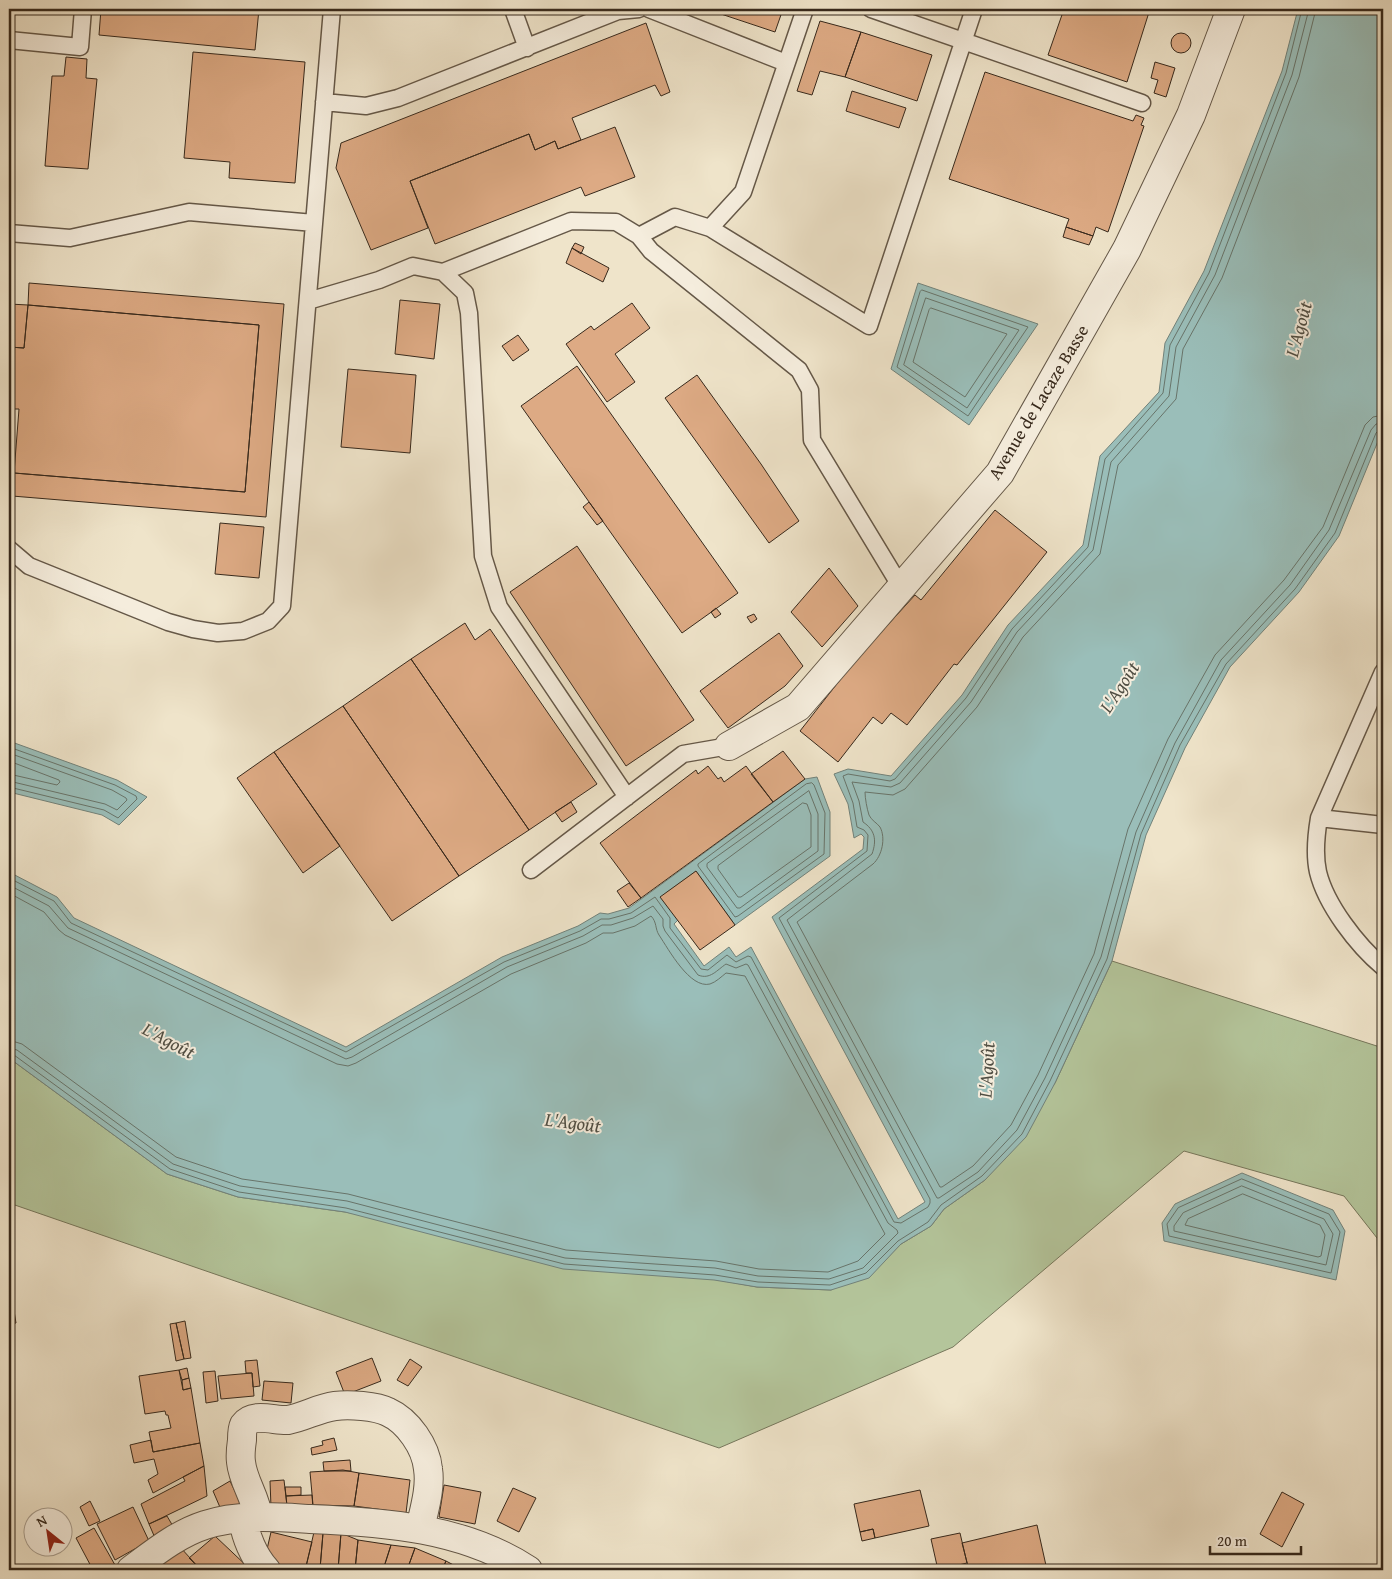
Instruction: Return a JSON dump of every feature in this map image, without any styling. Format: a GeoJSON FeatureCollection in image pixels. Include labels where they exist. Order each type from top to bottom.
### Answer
{"type":"FeatureCollection","features":[{"type":"Feature","properties":{"kind":"street","name":"Avenue de Lacaze Basse"},"geometry":{"type":"LineString","coordinates":[[729,746],[798,708],[1000,473],[1127,249],[1191,115],[1231,9]]}},
{"type":"Feature","properties":{"kind":"street"},"geometry":{"type":"LineString","coordinates":[[266,1570],[259,1562],[244,1528],[257,1506],[246,1481],[241,1463],[242,1430],[244,1425],[254,1418],[288,1420],[334,1406],[378,1408],[397,1417],[417,1439],[427,1459],[429,1480],[420,1529]]}},
{"type":"Feature","properties":{"kind":"street"},"geometry":{"type":"LineString","coordinates":[[131,1570],[178,1537],[192,1530],[216,1522],[250,1517],[362,1522],[420,1529],[482,1546],[507,1556],[528,1570]]}},
{"type":"Feature","properties":{"kind":"lane"},"geometry":{"type":"LineString","coordinates":[[9,40],[80,46],[83,9]]}},
{"type":"Feature","properties":{"kind":"lane"},"geometry":{"type":"LineString","coordinates":[[9,549],[30,566],[168,622],[218,633],[243,631],[268,621],[282,606],[332,9]]}},
{"type":"Feature","properties":{"kind":"lane"},"geometry":{"type":"LineString","coordinates":[[515,9],[514,12],[527,48]]}},
{"type":"Feature","properties":{"kind":"lane"},"geometry":{"type":"LineString","coordinates":[[324,102],[366,106],[398,98],[618,11],[638,9]]}},
{"type":"Feature","properties":{"kind":"lane"},"geometry":{"type":"LineString","coordinates":[[649,9],[786,63]]}},
{"type":"Feature","properties":{"kind":"lane"},"geometry":{"type":"LineString","coordinates":[[710,228],[742,192],[805,9]]}},
{"type":"Feature","properties":{"kind":"lane"},"geometry":{"type":"LineString","coordinates":[[871,9],[1142,103]]}},
{"type":"Feature","properties":{"kind":"lane"},"geometry":{"type":"LineString","coordinates":[[639,236],[675,217],[710,228],[869,326],[974,9]]}},
{"type":"Feature","properties":{"kind":"lane"},"geometry":{"type":"LineString","coordinates":[[9,233],[70,238],[189,212],[314,222]]}},
{"type":"Feature","properties":{"kind":"lane"},"geometry":{"type":"LineString","coordinates":[[443,272],[570,221],[616,222],[639,236],[651,251],[799,370],[810,390],[812,440],[901,587]]}},
{"type":"Feature","properties":{"kind":"lane"},"geometry":{"type":"LineString","coordinates":[[308,301],[379,280],[413,266],[443,272],[465,293],[469,313],[483,556],[499,607],[627,797]]}},
{"type":"Feature","properties":{"kind":"lane"},"geometry":{"type":"LineString","coordinates":[[1383,672],[1319,818],[1315,841],[1318,872],[1328,897],[1345,925],[1383,967]]}},
{"type":"Feature","properties":{"kind":"lane"},"geometry":{"type":"LineString","coordinates":[[531,870],[683,754],[729,746]]}},
{"type":"Feature","properties":{"kind":"lane"},"geometry":{"type":"LineString","coordinates":[[1319,818],[1383,826]]}},
{"type":"Feature","properties":{"kind":"green space"},"geometry":{"type":"Polygon","coordinates":[[[1112,961],[1383,1048],[1383,1505],[1381,1503],[1377,1238],[1344,1196],[1184,1151],[953,1347],[719,1448],[9,1203],[9,1058],[167,1174],[238,1197],[345,1212],[757,1287],[831,1290],[885,1260],[901,1244],[931,1226],[944,1209],[985,1180],[1055,1083],[1112,961]]]}},
{"type":"Feature","properties":{"kind":"water","name":"L'Agoût"},"geometry":{"type":"Polygon","coordinates":[[[1298,9],[1383,9],[1383,429],[1339,536],[1299,592],[1230,667],[1185,748],[1146,835],[1112,961],[1055,1083],[1026,1137],[985,1180],[944,1209],[931,1226],[901,1244],[869,1278],[831,1290],[757,1287],[714,1280],[563,1269],[345,1212],[238,1197],[167,1174],[9,1058],[9,872],[57,897],[74,918],[346,1047],[502,957],[578,926],[600,913],[608,914],[629,908],[805,779],[817,777],[830,812],[830,856],[735,925],[696,871],[661,897],[678,920],[674,924],[704,966],[729,947],[736,957],[751,947],[898,1219],[925,1202],[772,917],[863,849],[864,837],[861,834],[854,838],[848,804],[834,774],[848,769],[891,776],[962,695],[1008,625],[1083,545],[1100,456],[1159,392],[1165,343],[1204,271],[1282,71],[1298,9]]]}},
{"type":"Feature","properties":{"kind":"water"},"geometry":{"type":"Polygon","coordinates":[[[918,283],[1038,324],[969,425],[891,369],[918,283]]]}},
{"type":"Feature","properties":{"kind":"water"},"geometry":{"type":"Polygon","coordinates":[[[9,741],[117,780],[147,797],[119,825],[102,815],[9,792],[9,741]]]}},
{"type":"Feature","properties":{"kind":"water"},"geometry":{"type":"Polygon","coordinates":[[[1242,1173],[1333,1210],[1345,1231],[1336,1280],[1164,1241],[1162,1223],[1175,1204],[1242,1173]]]}},
{"type":"Feature","properties":{"kind":"building"},"geometry":{"type":"Polygon","coordinates":[[[101,9],[259,9],[255,50],[99,35],[101,9]]]}},
{"type":"Feature","properties":{"kind":"building"},"geometry":{"type":"Polygon","coordinates":[[[706,9],[783,9],[775,32],[706,9]]]}},
{"type":"Feature","properties":{"kind":"building"},"geometry":{"type":"Polygon","coordinates":[[[1064,9],[1150,9],[1127,82],[1048,55],[1064,9]]]}},
{"type":"Feature","properties":{"kind":"building"},"geometry":{"type":"Polygon","coordinates":[[[820,21],[861,32],[845,77],[820,71],[812,95],[797,91],[820,21]]]}},
{"type":"Feature","properties":{"kind":"building"},"geometry":{"type":"Polygon","coordinates":[[[646,23],[670,92],[661,96],[655,85],[572,118],[581,140],[558,149],[555,141],[535,150],[529,134],[410,181],[428,228],[371,250],[336,168],[341,143],[646,23]]]}},
{"type":"Feature","properties":{"kind":"building"},"geometry":{"type":"Polygon","coordinates":[[[861,32],[932,55],[917,101],[845,77],[861,32]]]}},
{"type":"Feature","properties":{"kind":"building"},"geometry":{"type":"Polygon","coordinates":[[[1181,33],[1188,36],[1191,43],[1188,50],[1181,53],[1174,50],[1171,43],[1174,36],[1181,33]]]}},
{"type":"Feature","properties":{"kind":"building"},"geometry":{"type":"Polygon","coordinates":[[[193,52],[305,62],[295,183],[229,178],[230,162],[184,158],[193,52]]]}},
{"type":"Feature","properties":{"kind":"building"},"geometry":{"type":"Polygon","coordinates":[[[66,57],[87,59],[86,78],[97,79],[88,169],[45,166],[52,76],[64,76],[66,57]]]}},
{"type":"Feature","properties":{"kind":"building"},"geometry":{"type":"Polygon","coordinates":[[[1155,62],[1175,68],[1166,97],[1154,93],[1158,80],[1151,78],[1155,62]]]}},
{"type":"Feature","properties":{"kind":"building"},"geometry":{"type":"Polygon","coordinates":[[[985,72],[1133,121],[1136,115],[1144,118],[1141,125],[1144,126],[1108,232],[1096,227],[1093,236],[1066,227],[1069,219],[949,179],[985,72]]]}},
{"type":"Feature","properties":{"kind":"building"},"geometry":{"type":"Polygon","coordinates":[[[852,91],[906,108],[899,128],[846,111],[852,91]]]}},
{"type":"Feature","properties":{"kind":"building"},"geometry":{"type":"Polygon","coordinates":[[[615,127],[635,177],[585,196],[581,187],[435,244],[410,181],[529,134],[535,150],[555,141],[558,149],[615,127]]]}},
{"type":"Feature","properties":{"kind":"building"},"geometry":{"type":"Polygon","coordinates":[[[1066,227],[1093,236],[1089,245],[1063,237],[1066,227]]]}},
{"type":"Feature","properties":{"kind":"building"},"geometry":{"type":"Polygon","coordinates":[[[575,243],[584,247],[581,254],[572,248],[575,243]]]}},
{"type":"Feature","properties":{"kind":"building"},"geometry":{"type":"Polygon","coordinates":[[[572,248],[609,268],[603,282],[566,263],[572,248]]]}},
{"type":"Feature","properties":{"kind":"building"},"geometry":{"type":"Polygon","coordinates":[[[29,283],[284,304],[266,517],[12,496],[14,473],[245,492],[259,325],[28,305],[29,283]]]}},
{"type":"Feature","properties":{"kind":"building"},"geometry":{"type":"Polygon","coordinates":[[[400,300],[440,304],[434,359],[395,354],[400,300]]]}},
{"type":"Feature","properties":{"kind":"building"},"geometry":{"type":"Polygon","coordinates":[[[632,303],[650,328],[615,354],[635,382],[607,402],[566,344],[591,326],[594,330],[632,303]]]}},
{"type":"Feature","properties":{"kind":"building"},"geometry":{"type":"Polygon","coordinates":[[[9,304],[28,305],[24,348],[9,347],[9,304]]]}},
{"type":"Feature","properties":{"kind":"building"},"geometry":{"type":"Polygon","coordinates":[[[28,305],[259,325],[245,492],[14,473],[19,409],[9,409],[9,347],[24,348],[28,305]]]}},
{"type":"Feature","properties":{"kind":"building"},"geometry":{"type":"Polygon","coordinates":[[[518,335],[529,350],[513,361],[502,346],[518,335]]]}},
{"type":"Feature","properties":{"kind":"building"},"geometry":{"type":"Polygon","coordinates":[[[577,366],[738,593],[682,633],[521,406],[577,366]]]}},
{"type":"Feature","properties":{"kind":"building"},"geometry":{"type":"Polygon","coordinates":[[[348,369],[416,375],[410,453],[341,447],[348,369]]]}},
{"type":"Feature","properties":{"kind":"building"},"geometry":{"type":"Polygon","coordinates":[[[697,375],[799,521],[769,543],[665,398],[697,375]]]}},
{"type":"Feature","properties":{"kind":"building"},"geometry":{"type":"Polygon","coordinates":[[[589,502],[603,521],[597,525],[583,507],[589,502]]]}},
{"type":"Feature","properties":{"kind":"building"},"geometry":{"type":"Polygon","coordinates":[[[995,510],[1047,552],[957,665],[954,664],[907,725],[891,713],[882,724],[873,717],[838,762],[800,731],[854,662],[915,595],[921,600],[995,510]]]}},
{"type":"Feature","properties":{"kind":"building"},"geometry":{"type":"Polygon","coordinates":[[[220,523],[264,527],[259,578],[215,574],[220,523]]]}},
{"type":"Feature","properties":{"kind":"building"},"geometry":{"type":"Polygon","coordinates":[[[577,546],[694,720],[626,766],[510,592],[577,546]]]}},
{"type":"Feature","properties":{"kind":"building"},"geometry":{"type":"Polygon","coordinates":[[[829,568],[858,606],[822,647],[791,612],[829,568]]]}},
{"type":"Feature","properties":{"kind":"building"},"geometry":{"type":"Polygon","coordinates":[[[716,608],[721,614],[715,618],[711,612],[716,608]]]}},
{"type":"Feature","properties":{"kind":"building"},"geometry":{"type":"Polygon","coordinates":[[[754,614],[757,619],[751,623],[747,617],[754,614]]]}},
{"type":"Feature","properties":{"kind":"building"},"geometry":{"type":"Polygon","coordinates":[[[465,623],[475,640],[490,629],[597,784],[529,830],[411,659],[465,623]]]}},
{"type":"Feature","properties":{"kind":"building"},"geometry":{"type":"Polygon","coordinates":[[[779,633],[803,666],[785,686],[728,728],[700,691],[779,633]]]}},
{"type":"Feature","properties":{"kind":"building"},"geometry":{"type":"Polygon","coordinates":[[[411,659],[529,830],[459,876],[343,706],[411,659]]]}},
{"type":"Feature","properties":{"kind":"building"},"geometry":{"type":"Polygon","coordinates":[[[343,706],[459,876],[392,921],[274,752],[343,706]]]}},
{"type":"Feature","properties":{"kind":"building"},"geometry":{"type":"Polygon","coordinates":[[[783,751],[805,779],[773,802],[751,774],[783,751]]]}},
{"type":"Feature","properties":{"kind":"building"},"geometry":{"type":"Polygon","coordinates":[[[274,752],[340,846],[303,873],[237,778],[274,752]]]}},
{"type":"Feature","properties":{"kind":"building"},"geometry":{"type":"Polygon","coordinates":[[[708,766],[718,779],[721,777],[724,782],[746,766],[773,802],[641,898],[600,843],[696,770],[698,774],[708,766]]]}},
{"type":"Feature","properties":{"kind":"building"},"geometry":{"type":"Polygon","coordinates":[[[571,802],[577,812],[562,822],[555,812],[571,802]]]}},
{"type":"Feature","properties":{"kind":"building"},"geometry":{"type":"Polygon","coordinates":[[[696,871],[735,925],[700,950],[660,897],[696,871]]]}},
{"type":"Feature","properties":{"kind":"building"},"geometry":{"type":"Polygon","coordinates":[[[629,883],[641,898],[628,907],[617,891],[629,883]]]}},
{"type":"Feature","properties":{"kind":"building"},"geometry":{"type":"Polygon","coordinates":[[[9,1280],[16,1323],[9,1324],[9,1280]]]}},
{"type":"Feature","properties":{"kind":"building"},"geometry":{"type":"Polygon","coordinates":[[[185,1321],[191,1358],[184,1359],[176,1323],[185,1321]]]}},
{"type":"Feature","properties":{"kind":"building"},"geometry":{"type":"Polygon","coordinates":[[[176,1323],[184,1359],[176,1361],[170,1324],[176,1323]]]}},
{"type":"Feature","properties":{"kind":"building"},"geometry":{"type":"Polygon","coordinates":[[[372,1358],[381,1381],[345,1395],[336,1372],[372,1358]]]}},
{"type":"Feature","properties":{"kind":"building"},"geometry":{"type":"Polygon","coordinates":[[[410,1359],[422,1367],[408,1386],[397,1380],[410,1359]]]}},
{"type":"Feature","properties":{"kind":"building"},"geometry":{"type":"Polygon","coordinates":[[[257,1360],[260,1386],[253,1387],[252,1373],[246,1373],[245,1361],[257,1360]]]}},
{"type":"Feature","properties":{"kind":"building"},"geometry":{"type":"Polygon","coordinates":[[[187,1368],[189,1378],[182,1380],[179,1370],[187,1368]]]}},
{"type":"Feature","properties":{"kind":"building"},"geometry":{"type":"Polygon","coordinates":[[[179,1370],[183,1390],[191,1388],[200,1443],[153,1452],[149,1432],[171,1428],[165,1411],[145,1414],[139,1376],[179,1370]]]}},
{"type":"Feature","properties":{"kind":"building"},"geometry":{"type":"Polygon","coordinates":[[[215,1371],[218,1401],[206,1403],[203,1372],[215,1371]]]}},
{"type":"Feature","properties":{"kind":"building"},"geometry":{"type":"Polygon","coordinates":[[[252,1373],[254,1396],[221,1399],[218,1376],[252,1373]]]}},
{"type":"Feature","properties":{"kind":"building"},"geometry":{"type":"Polygon","coordinates":[[[189,1378],[191,1388],[183,1390],[182,1380],[189,1378]]]}},
{"type":"Feature","properties":{"kind":"building"},"geometry":{"type":"Polygon","coordinates":[[[264,1381],[293,1383],[291,1403],[262,1400],[264,1381]]]}},
{"type":"Feature","properties":{"kind":"building"},"geometry":{"type":"Polygon","coordinates":[[[334,1438],[337,1450],[312,1455],[311,1448],[323,1445],[322,1441],[334,1438]]]}},
{"type":"Feature","properties":{"kind":"building"},"geometry":{"type":"Polygon","coordinates":[[[151,1440],[153,1452],[200,1443],[204,1466],[153,1493],[148,1480],[158,1474],[154,1459],[134,1463],[130,1445],[151,1440]]]}},
{"type":"Feature","properties":{"kind":"building"},"geometry":{"type":"Polygon","coordinates":[[[350,1460],[351,1471],[324,1471],[323,1462],[350,1460]]]}},
{"type":"Feature","properties":{"kind":"building"},"geometry":{"type":"Polygon","coordinates":[[[204,1466],[207,1496],[149,1524],[141,1504],[185,1481],[183,1477],[204,1466]]]}},
{"type":"Feature","properties":{"kind":"building"},"geometry":{"type":"Polygon","coordinates":[[[343,1470],[359,1473],[354,1506],[313,1505],[310,1472],[343,1470]]]}},
{"type":"Feature","properties":{"kind":"building"},"geometry":{"type":"Polygon","coordinates":[[[359,1473],[410,1480],[406,1513],[354,1506],[359,1473]]]}},
{"type":"Feature","properties":{"kind":"building"},"geometry":{"type":"Polygon","coordinates":[[[284,1480],[287,1506],[271,1507],[270,1481],[284,1480]]]}},
{"type":"Feature","properties":{"kind":"building"},"geometry":{"type":"Polygon","coordinates":[[[230,1481],[243,1508],[222,1512],[213,1491],[230,1481]]]}},
{"type":"Feature","properties":{"kind":"building"},"geometry":{"type":"Polygon","coordinates":[[[444,1485],[481,1492],[475,1524],[439,1517],[444,1485]]]}},
{"type":"Feature","properties":{"kind":"building"},"geometry":{"type":"Polygon","coordinates":[[[285,1487],[301,1487],[301,1495],[286,1496],[285,1487]]]}},
{"type":"Feature","properties":{"kind":"building"},"geometry":{"type":"Polygon","coordinates":[[[513,1488],[536,1498],[519,1532],[497,1521],[513,1488]]]}},
{"type":"Feature","properties":{"kind":"building"},"geometry":{"type":"Polygon","coordinates":[[[920,1490],[929,1526],[875,1538],[873,1529],[860,1532],[854,1504],[920,1490]]]}},
{"type":"Feature","properties":{"kind":"building"},"geometry":{"type":"Polygon","coordinates":[[[1282,1492],[1304,1504],[1282,1547],[1260,1534],[1282,1492]]]}},
{"type":"Feature","properties":{"kind":"building"},"geometry":{"type":"Polygon","coordinates":[[[312,1495],[313,1509],[287,1506],[286,1496],[312,1495]]]}},
{"type":"Feature","properties":{"kind":"building"},"geometry":{"type":"Polygon","coordinates":[[[90,1501],[100,1521],[89,1526],[80,1507],[90,1501]]]}},
{"type":"Feature","properties":{"kind":"building"},"geometry":{"type":"Polygon","coordinates":[[[133,1507],[149,1541],[115,1560],[97,1524],[133,1507]]]}},
{"type":"Feature","properties":{"kind":"building"},"geometry":{"type":"Polygon","coordinates":[[[167,1516],[174,1528],[155,1538],[149,1524],[167,1516]]]}},
{"type":"Feature","properties":{"kind":"building"},"geometry":{"type":"Polygon","coordinates":[[[1037,1525],[1047,1570],[969,1570],[962,1543],[1037,1525]]]}},
{"type":"Feature","properties":{"kind":"building"},"geometry":{"type":"Polygon","coordinates":[[[94,1528],[115,1565],[105,1570],[93,1570],[76,1538],[94,1528]]]}},
{"type":"Feature","properties":{"kind":"building"},"geometry":{"type":"Polygon","coordinates":[[[873,1529],[875,1538],[862,1541],[860,1532],[873,1529]]]}},
{"type":"Feature","properties":{"kind":"building"},"geometry":{"type":"Polygon","coordinates":[[[271,1532],[312,1542],[305,1570],[276,1570],[265,1558],[271,1532]]]}},
{"type":"Feature","properties":{"kind":"building"},"geometry":{"type":"Polygon","coordinates":[[[314,1532],[323,1533],[320,1569],[306,1567],[314,1532]]]}},
{"type":"Feature","properties":{"kind":"building"},"geometry":{"type":"Polygon","coordinates":[[[323,1533],[341,1533],[338,1570],[320,1569],[323,1533]]]}},
{"type":"Feature","properties":{"kind":"building"},"geometry":{"type":"Polygon","coordinates":[[[341,1533],[358,1540],[355,1570],[338,1570],[341,1533]]]}},
{"type":"Feature","properties":{"kind":"building"},"geometry":{"type":"Polygon","coordinates":[[[960,1533],[967,1563],[938,1570],[931,1539],[960,1533]]]}},
{"type":"Feature","properties":{"kind":"building"},"geometry":{"type":"Polygon","coordinates":[[[215,1536],[251,1570],[201,1570],[189,1558],[215,1536]]]}},
{"type":"Feature","properties":{"kind":"building"},"geometry":{"type":"Polygon","coordinates":[[[358,1540],[391,1545],[383,1570],[355,1570],[358,1540]]]}},
{"type":"Feature","properties":{"kind":"building"},"geometry":{"type":"Polygon","coordinates":[[[391,1545],[415,1548],[407,1570],[383,1570],[391,1545]]]}},
{"type":"Feature","properties":{"kind":"building"},"geometry":{"type":"Polygon","coordinates":[[[180,1547],[201,1570],[151,1570],[180,1547]]]}},
{"type":"Feature","properties":{"kind":"building"},"geometry":{"type":"Polygon","coordinates":[[[415,1548],[446,1561],[442,1570],[407,1570],[415,1548]]]}},
{"type":"Feature","properties":{"kind":"building"},"geometry":{"type":"Polygon","coordinates":[[[446,1561],[463,1570],[442,1570],[446,1561]]]}}]}
